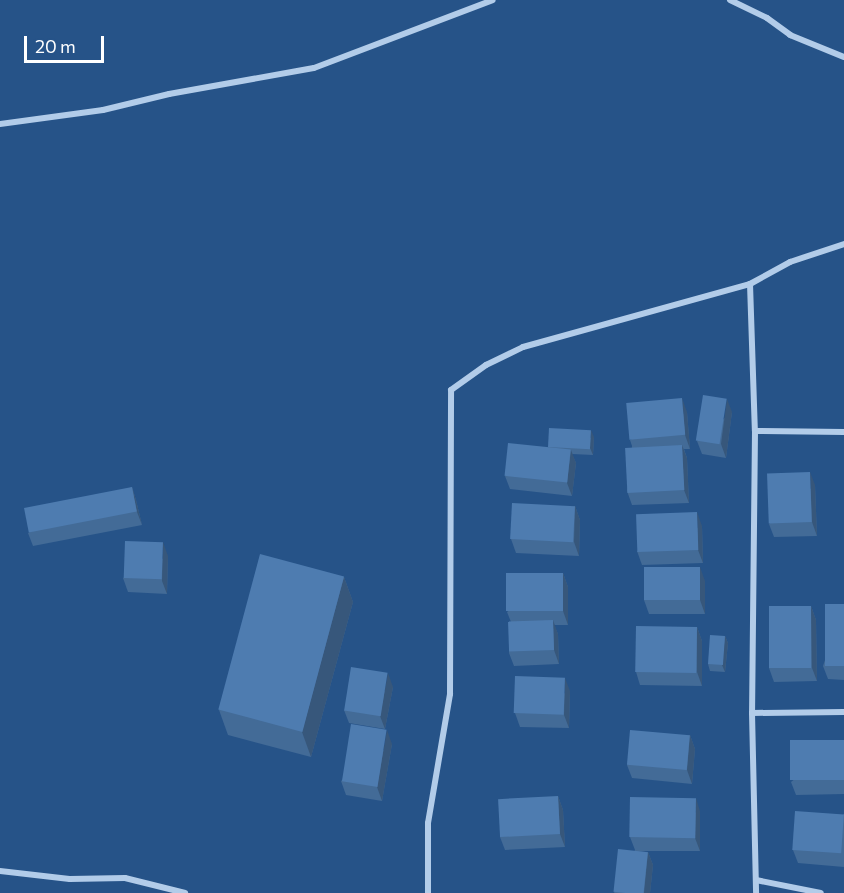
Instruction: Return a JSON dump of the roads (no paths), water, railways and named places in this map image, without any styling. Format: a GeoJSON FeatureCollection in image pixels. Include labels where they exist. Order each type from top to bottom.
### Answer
{"type":"FeatureCollection","features":[{"type":"Feature","properties":{"kind":"street"},"geometry":{"type":"LineString","coordinates":[[0,124],[103,111],[169,94],[314,68],[493,0]]}},
{"type":"Feature","properties":{"kind":"street"},"geometry":{"type":"LineString","coordinates":[[730,0],[767,18],[790,35],[844,57]]}},
{"type":"Feature","properties":{"kind":"street"},"geometry":{"type":"LineString","coordinates":[[428,893],[428,824],[450,694],[451,390],[486,365],[524,347],[750,284],[790,262],[844,244]]}},
{"type":"Feature","properties":{"kind":"street"},"geometry":{"type":"LineString","coordinates":[[750,284],[755,431],[752,713],[756,893]]}},
{"type":"Feature","properties":{"kind":"street"},"geometry":{"type":"LineString","coordinates":[[755,431],[844,432]]}},
{"type":"Feature","properties":{"kind":"street"},"geometry":{"type":"LineString","coordinates":[[752,713],[844,712]]}},
{"type":"Feature","properties":{"kind":"street"},"geometry":{"type":"LineString","coordinates":[[0,871],[70,879],[125,878],[185,893]]}},
{"type":"Feature","properties":{"kind":"street"},"geometry":{"type":"LineString","coordinates":[[756,880],[821,893]]}}]}
